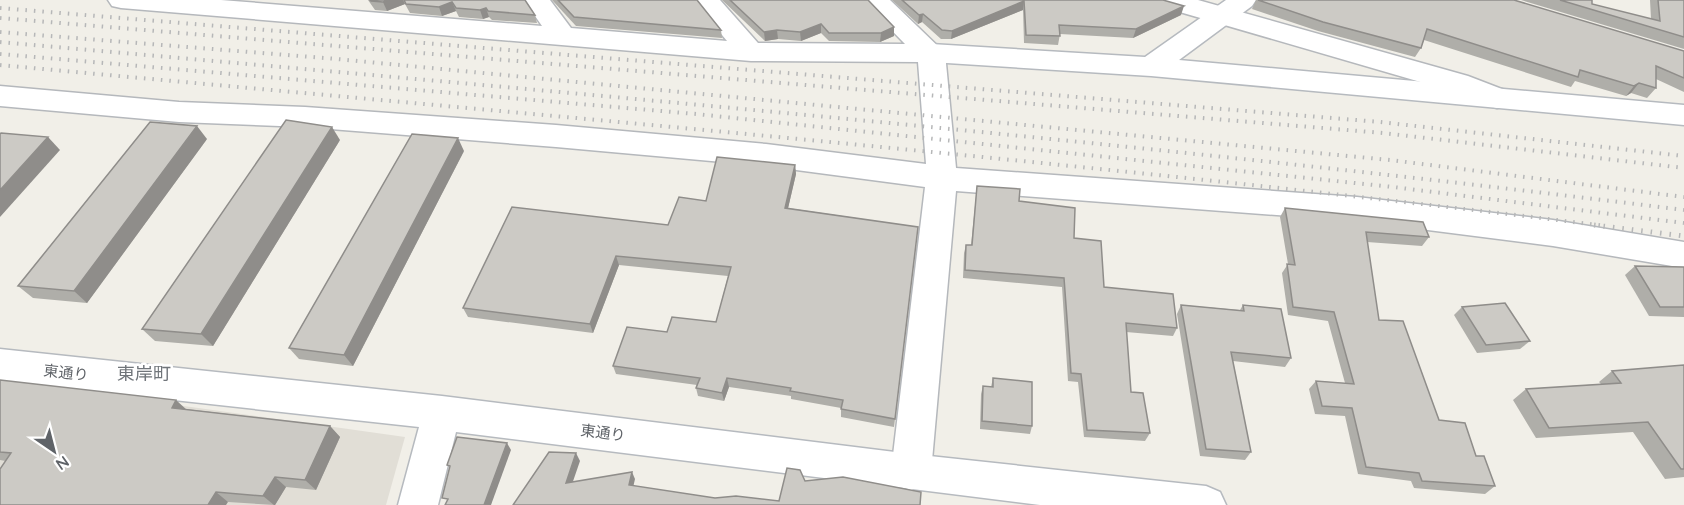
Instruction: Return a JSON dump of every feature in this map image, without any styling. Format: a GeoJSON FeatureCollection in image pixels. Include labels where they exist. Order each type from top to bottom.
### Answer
{"type":"FeatureCollection","features":[{"type":"Feature","properties":{"kind":"street"},"geometry":{"type":"LineString","coordinates":[[121,0],[751,52],[932,64],[1151,67],[1684,115]]}},
{"type":"Feature","properties":{"kind":"street"},"geometry":{"type":"LineString","coordinates":[[537,0],[563,37]]}},
{"type":"Feature","properties":{"kind":"street"},"geometry":{"type":"LineString","coordinates":[[706,0],[751,52]]}},
{"type":"Feature","properties":{"kind":"street"},"geometry":{"type":"LineString","coordinates":[[875,0],[932,64],[942,169],[911,472]]}},
{"type":"Feature","properties":{"kind":"street"},"geometry":{"type":"LineString","coordinates":[[1168,0],[1233,8],[1497,98]]}},
{"type":"Feature","properties":{"kind":"street"},"geometry":{"type":"LineString","coordinates":[[1151,67],[1233,8]]}},
{"type":"Feature","properties":{"kind":"street"},"geometry":{"type":"LineString","coordinates":[[0,96],[179,112],[305,117],[556,136],[942,169],[1357,209],[1553,233],[1684,255]]}},
{"type":"Feature","properties":{"kind":"street","name":"東通り"},"geometry":{"type":"LineString","coordinates":[[0,365],[442,412],[1110,499],[1206,505]]}},
{"type":"Feature","properties":{"kind":"street"},"geometry":{"type":"LineString","coordinates":[[418,505],[442,412]]}},
{"type":"Feature","properties":{"kind":"shaded area"},"geometry":{"type":"Polygon","coordinates":[[[0,383],[405,437],[386,505],[0,505],[0,383]]]}},
{"type":"Feature","properties":{"kind":"building"},"geometry":{"type":"Polygon","coordinates":[[[370,0],[389,0],[383,2],[370,0]]]}},
{"type":"Feature","properties":{"kind":"building"},"geometry":{"type":"Polygon","coordinates":[[[404,0],[525,0],[535,15],[488,11],[486,8],[480,10],[456,8],[452,2],[439,7],[406,4],[404,0]]]}},
{"type":"Feature","properties":{"kind":"building"},"geometry":{"type":"Polygon","coordinates":[[[558,0],[697,0],[721,30],[574,17],[558,0]]]}},
{"type":"Feature","properties":{"kind":"building"},"geometry":{"type":"Polygon","coordinates":[[[730,0],[868,0],[894,27],[881,33],[829,33],[821,24],[800,32],[777,30],[764,32],[730,0]]]}},
{"type":"Feature","properties":{"kind":"building"},"geometry":{"type":"Polygon","coordinates":[[[902,0],[1163,0],[1184,6],[1136,29],[1059,25],[1060,36],[1026,35],[1024,1],[952,31],[942,30],[902,0]]]}},
{"type":"Feature","properties":{"kind":"building"},"geometry":{"type":"Polygon","coordinates":[[[1258,0],[1514,0],[1684,51],[1684,78],[1656,66],[1656,88],[1639,83],[1634,86],[1580,70],[1578,77],[1427,29],[1421,48],[1323,22],[1258,0]]]}},
{"type":"Feature","properties":{"kind":"building"},"geometry":{"type":"Polygon","coordinates":[[[1560,0],[1592,0],[1592,4],[1660,21],[1658,0],[1684,0],[1684,37],[1560,0]]]}},
{"type":"Feature","properties":{"kind":"building"},"geometry":{"type":"Polygon","coordinates":[[[286,120],[332,127],[201,334],[142,329],[286,120]]]}},
{"type":"Feature","properties":{"kind":"building"},"geometry":{"type":"Polygon","coordinates":[[[150,122],[197,126],[74,291],[18,286],[150,122]]]}},
{"type":"Feature","properties":{"kind":"building"},"geometry":{"type":"Polygon","coordinates":[[[0,134],[48,137],[0,190],[0,134]]]}},
{"type":"Feature","properties":{"kind":"building"},"geometry":{"type":"Polygon","coordinates":[[[412,134],[458,138],[344,355],[289,348],[412,134]]]}},
{"type":"Feature","properties":{"kind":"building"},"geometry":{"type":"Polygon","coordinates":[[[717,157],[795,165],[785,208],[918,227],[895,419],[841,409],[843,400],[790,391],[791,388],[727,378],[722,393],[696,388],[700,378],[613,366],[627,327],[667,332],[672,317],[716,322],[731,267],[616,256],[590,324],[463,308],[512,207],[668,225],[679,197],[706,201],[717,157]]]}},
{"type":"Feature","properties":{"kind":"building"},"geometry":{"type":"Polygon","coordinates":[[[977,186],[1020,189],[1019,201],[1075,208],[1074,238],[1101,241],[1104,287],[1173,294],[1177,328],[1126,323],[1131,392],[1143,393],[1150,433],[1087,430],[1081,374],[1071,373],[1064,278],[965,270],[966,245],[972,245],[977,186]]]}},
{"type":"Feature","properties":{"kind":"building"},"geometry":{"type":"Polygon","coordinates":[[[1285,208],[1423,222],[1429,237],[1366,232],[1379,320],[1403,321],[1439,420],[1465,423],[1476,456],[1484,456],[1495,486],[1422,481],[1419,473],[1366,467],[1352,408],[1322,406],[1316,381],[1354,384],[1334,312],[1293,307],[1287,264],[1295,265],[1285,208]]]}},
{"type":"Feature","properties":{"kind":"building"},"geometry":{"type":"Polygon","coordinates":[[[1635,266],[1684,267],[1684,307],[1660,307],[1635,266]]]}},
{"type":"Feature","properties":{"kind":"building"},"geometry":{"type":"Polygon","coordinates":[[[1505,303],[1530,341],[1486,345],[1462,307],[1505,303]]]}},
{"type":"Feature","properties":{"kind":"building"},"geometry":{"type":"Polygon","coordinates":[[[1181,305],[1244,311],[1243,305],[1281,309],[1291,358],[1231,352],[1251,452],[1206,449],[1181,305]]]}},
{"type":"Feature","properties":{"kind":"building"},"geometry":{"type":"Polygon","coordinates":[[[1684,365],[1684,469],[1681,469],[1648,422],[1549,428],[1526,389],[1621,383],[1612,371],[1684,365]]]}},
{"type":"Feature","properties":{"kind":"building"},"geometry":{"type":"Polygon","coordinates":[[[993,378],[1032,382],[1032,426],[982,421],[983,386],[993,387],[993,378]]]}},
{"type":"Feature","properties":{"kind":"building"},"geometry":{"type":"Polygon","coordinates":[[[0,380],[176,400],[172,408],[330,426],[305,480],[275,477],[263,496],[216,492],[208,505],[0,505],[0,469],[11,453],[0,452],[0,380]]]}},
{"type":"Feature","properties":{"kind":"building"},"geometry":{"type":"Polygon","coordinates":[[[457,437],[507,443],[484,505],[445,505],[448,499],[442,498],[450,466],[447,465],[457,437]]]}},
{"type":"Feature","properties":{"kind":"building"},"geometry":{"type":"Polygon","coordinates":[[[549,452],[576,453],[566,483],[632,472],[629,485],[715,498],[736,496],[779,501],[787,468],[800,470],[805,481],[843,477],[921,492],[920,505],[513,505],[549,452]]]}},
{"type":"Feature","properties":{"kind":"railway"},"geometry":{"type":"LineString","coordinates":[[0,8],[1380,122],[1684,156]]}},
{"type":"Feature","properties":{"kind":"railway"},"geometry":{"type":"LineString","coordinates":[[0,18],[1383,133],[1684,168]]}},
{"type":"Feature","properties":{"kind":"railway"},"geometry":{"type":"LineString","coordinates":[[0,32],[337,59],[1390,160],[1684,197]]}},
{"type":"Feature","properties":{"kind":"railway"},"geometry":{"type":"LineString","coordinates":[[0,42],[843,118],[1264,161],[1684,210]]}},
{"type":"Feature","properties":{"kind":"railway"},"geometry":{"type":"LineString","coordinates":[[0,54],[696,114],[1393,187],[1684,223]]}},
{"type":"Feature","properties":{"kind":"railway"},"geometry":{"type":"LineString","coordinates":[[0,65],[1005,159],[1606,226]]}},
{"type":"Feature","properties":{"kind":"railway"},"geometry":{"type":"LineString","coordinates":[[1594,225],[1684,236]]}},
{"type":"Feature","properties":{"kind":"district","name":"東岸町"},"geometry":{"type":"Point","coordinates":[144,374]}}]}
